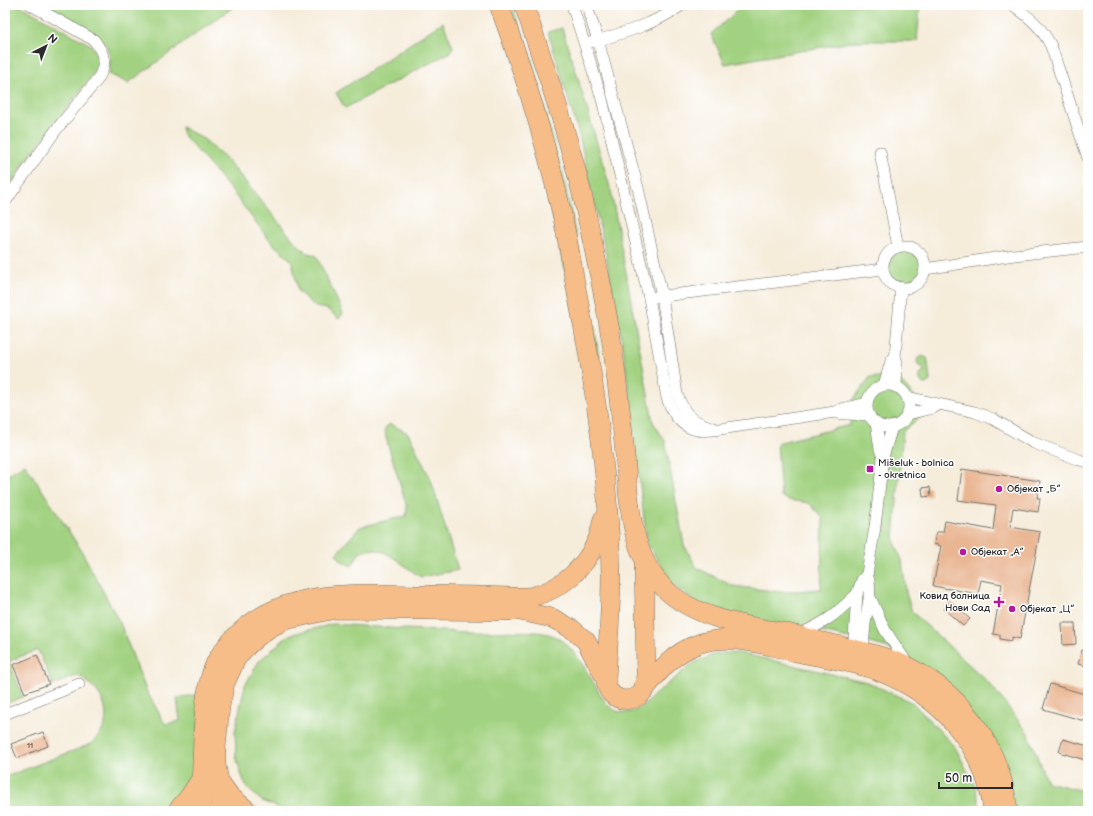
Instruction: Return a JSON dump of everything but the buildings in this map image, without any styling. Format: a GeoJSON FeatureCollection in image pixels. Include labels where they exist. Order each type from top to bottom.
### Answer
{"type":"FeatureCollection","features":[{"type":"Feature","properties":{"kind":"highway"},"geometry":{"type":"LineString","coordinates":[[499,5],[532,98],[562,211],[591,365],[607,496],[611,578],[606,679],[607,688],[618,699],[631,700],[640,695],[662,668],[680,652],[701,643],[720,639],[858,658],[888,658],[927,678],[964,710],[988,746],[996,764],[1005,792],[1008,811]]}},
{"type":"Feature","properties":{"kind":"highway"},"geometry":{"type":"LineString","coordinates":[[524,5],[552,87],[588,219],[613,348],[631,516],[635,534],[644,560],[664,588],[686,605],[698,611],[724,620],[796,635],[858,658],[879,672],[908,685],[930,700],[954,722],[969,742],[988,782],[993,811]]}},
{"type":"Feature","properties":{"kind":"highway"},"geometry":{"type":"LineString","coordinates":[[220,811],[210,780],[205,700],[209,682],[220,655],[228,644],[246,626],[273,610],[288,604],[327,596],[354,594],[513,597],[534,596],[551,589],[568,579],[580,568],[597,542],[607,496]]}},
{"type":"Feature","properties":{"kind":"highway"},"geometry":{"type":"LineString","coordinates":[[643,691],[646,676],[644,560]]}},
{"type":"Feature","properties":{"kind":"highway"},"geometry":{"type":"LineString","coordinates":[[201,811],[210,780],[216,766],[220,706],[225,683],[236,659],[245,648],[269,628],[285,620],[335,609],[520,611],[552,618],[572,630],[586,641],[606,679]]}},
{"type":"Feature","properties":{"kind":"highway"},"geometry":{"type":"LineString","coordinates":[[177,811],[210,780]]}},
{"type":"Feature","properties":{"kind":"highway"},"geometry":{"type":"LineString","coordinates":[[210,780],[248,811]]}},
{"type":"Feature","properties":{"kind":"street"},"geometry":{"type":"LineString","coordinates":[[5,202],[56,130],[98,79],[104,65],[104,58],[101,49],[94,40],[31,5]]}},
{"type":"Feature","properties":{"kind":"street"},"geometry":{"type":"LineString","coordinates":[[572,5],[586,44],[602,99],[650,298],[670,406],[677,419],[690,428],[698,431],[835,412],[841,409],[867,403]]}},
{"type":"Feature","properties":{"kind":"street"},"geometry":{"type":"LineString","coordinates":[[586,44],[649,24],[682,5]]}},
{"type":"Feature","properties":{"kind":"street"},"geometry":{"type":"LineString","coordinates":[[1012,5],[1037,23],[1051,46],[1088,158]]}},
{"type":"Feature","properties":{"kind":"street"},"geometry":{"type":"LineString","coordinates":[[589,12],[638,188],[662,296],[677,394],[682,409],[690,417],[702,424],[718,429]]}},
{"type":"Feature","properties":{"kind":"street"},"geometry":{"type":"LineString","coordinates":[[880,152],[898,247]]}},
{"type":"Feature","properties":{"kind":"street"},"geometry":{"type":"LineString","coordinates":[[898,247],[911,247],[917,250],[922,256],[925,268],[924,275],[920,281],[908,288],[894,286],[885,276],[883,269],[886,255],[891,250],[898,247]]}},
{"type":"Feature","properties":{"kind":"street"},"geometry":{"type":"LineString","coordinates":[[925,268],[1014,255],[1088,247]]}},
{"type":"Feature","properties":{"kind":"street"},"geometry":{"type":"LineString","coordinates":[[650,298],[883,269]]}},
{"type":"Feature","properties":{"kind":"street"},"geometry":{"type":"LineString","coordinates":[[896,387],[897,362],[895,357],[901,288]]}},
{"type":"Feature","properties":{"kind":"street"},"geometry":{"type":"LineString","coordinates":[[884,385],[891,361],[895,357]]}},
{"type":"Feature","properties":{"kind":"street"},"geometry":{"type":"LineString","coordinates":[[835,412],[873,419],[881,426],[892,427],[904,420],[908,414],[909,403],[905,393],[896,387],[884,385],[874,390],[867,403],[873,419],[883,457]]}},
{"type":"Feature","properties":{"kind":"street"},"geometry":{"type":"LineString","coordinates":[[907,398],[924,400],[938,405],[975,412],[993,420],[1034,443],[1088,462]]}},
{"type":"Feature","properties":{"kind":"street"},"geometry":{"type":"LineString","coordinates":[[908,414],[933,408],[938,405]]}},
{"type":"Feature","properties":{"kind":"street"},"geometry":{"type":"LineString","coordinates":[[858,658],[869,595],[869,580],[867,574],[875,527],[883,457],[892,427]]}},
{"type":"Feature","properties":{"kind":"street"},"geometry":{"type":"LineString","coordinates":[[858,658],[857,594],[862,580],[867,574]]}},
{"type":"Feature","properties":{"kind":"street"},"geometry":{"type":"LineString","coordinates":[[796,635],[828,620],[857,594]]}},
{"type":"Feature","properties":{"kind":"street"},"geometry":{"type":"LineString","coordinates":[[869,595],[885,630],[910,668]]}},
{"type":"Feature","properties":{"kind":"street"},"geometry":{"type":"LineString","coordinates":[[5,714],[79,684]]}},
{"type":"Feature","properties":{"kind":"green space"},"geometry":{"type":"Polygon","coordinates":[[[5,5],[19,5],[91,45],[98,56],[98,62],[95,72],[31,154],[5,192],[5,5]]]}},
{"type":"Feature","properties":{"kind":"green space"},"geometry":{"type":"Polygon","coordinates":[[[44,5],[236,5],[128,83],[109,74],[109,55],[104,42],[99,37],[44,5]]]}},
{"type":"Feature","properties":{"kind":"green space"},"geometry":{"type":"Polygon","coordinates":[[[507,5],[512,5],[530,53],[564,178],[595,329],[614,481],[611,480],[507,5]]]}},
{"type":"Feature","properties":{"kind":"green space"},"geometry":{"type":"Polygon","coordinates":[[[771,5],[920,5],[917,41],[857,41],[725,64],[711,34],[739,9],[762,8],[771,5]]]}},
{"type":"Feature","properties":{"kind":"green space"},"geometry":{"type":"Polygon","coordinates":[[[443,22],[453,47],[449,53],[345,108],[336,93],[443,22]]]}},
{"type":"Feature","properties":{"kind":"green space"},"geometry":{"type":"Polygon","coordinates":[[[562,28],[611,191],[653,422],[665,441],[684,545],[697,568],[733,586],[781,592],[821,589],[823,518],[809,503],[788,500],[781,496],[777,443],[850,425],[853,400],[870,377],[897,378],[927,412],[903,431],[895,525],[894,540],[902,560],[906,593],[912,612],[990,684],[1028,733],[1047,782],[1088,792],[1088,811],[1017,811],[931,671],[886,647],[836,635],[732,615],[698,603],[673,585],[647,543],[623,346],[605,250],[579,135],[548,32],[562,28]]]}},
{"type":"Feature","properties":{"kind":"green space"},"geometry":{"type":"Polygon","coordinates":[[[182,127],[205,140],[229,162],[295,242],[307,253],[316,255],[343,313],[339,319],[327,309],[315,307],[298,291],[292,261],[270,241],[231,190],[182,133],[182,127]]]}},
{"type":"Feature","properties":{"kind":"green space"},"geometry":{"type":"Polygon","coordinates":[[[908,249],[917,254],[921,260],[921,274],[917,280],[908,285],[900,285],[891,280],[887,274],[886,263],[891,254],[897,250],[908,249]]]}},
{"type":"Feature","properties":{"kind":"green space"},"geometry":{"type":"Polygon","coordinates":[[[922,356],[927,358],[928,362],[930,381],[926,384],[922,383],[919,378],[921,373],[925,370],[917,363],[918,358],[922,356]]]}},
{"type":"Feature","properties":{"kind":"green space"},"geometry":{"type":"Polygon","coordinates":[[[390,424],[408,433],[431,480],[458,570],[421,577],[394,558],[376,549],[359,553],[352,566],[342,561],[336,554],[360,527],[406,516],[407,507],[386,438],[385,428],[390,424]]]}},
{"type":"Feature","properties":{"kind":"green space"},"geometry":{"type":"Polygon","coordinates":[[[25,464],[81,550],[120,623],[146,690],[165,724],[180,721],[177,698],[201,694],[194,777],[169,811],[5,811],[5,777],[91,744],[103,730],[106,719],[104,705],[98,692],[78,675],[53,685],[38,650],[9,661],[23,697],[5,704],[5,476],[25,464]]]}},
{"type":"Feature","properties":{"kind":"green space"},"geometry":{"type":"Polygon","coordinates":[[[333,624],[436,631],[526,631],[554,636],[569,647],[575,654],[607,704],[615,711],[621,712],[638,709],[693,663],[716,654],[739,653],[867,682],[913,703],[955,747],[975,786],[981,811],[287,811],[262,801],[247,788],[241,774],[236,756],[235,731],[245,685],[259,661],[289,635],[333,624]]]}},
{"type":"Feature","properties":{"kind":"place","name":"Mišeluk - bolnica - okretnica"},"geometry":{"type":"Point","coordinates":[870,469]}},
{"type":"Feature","properties":{"kind":"place","name":"Објекат „Б”"},"geometry":{"type":"Point","coordinates":[999,489]}},
{"type":"Feature","properties":{"kind":"place","name":"Објекат „А”"},"geometry":{"type":"Point","coordinates":[963,552]}},
{"type":"Feature","properties":{"kind":"place","name":"Ковид болница Нови Сад"},"geometry":{"type":"Point","coordinates":[999,602]}},
{"type":"Feature","properties":{"kind":"place","name":"Објекат „Ц”"},"geometry":{"type":"Point","coordinates":[1012,609]}}]}
